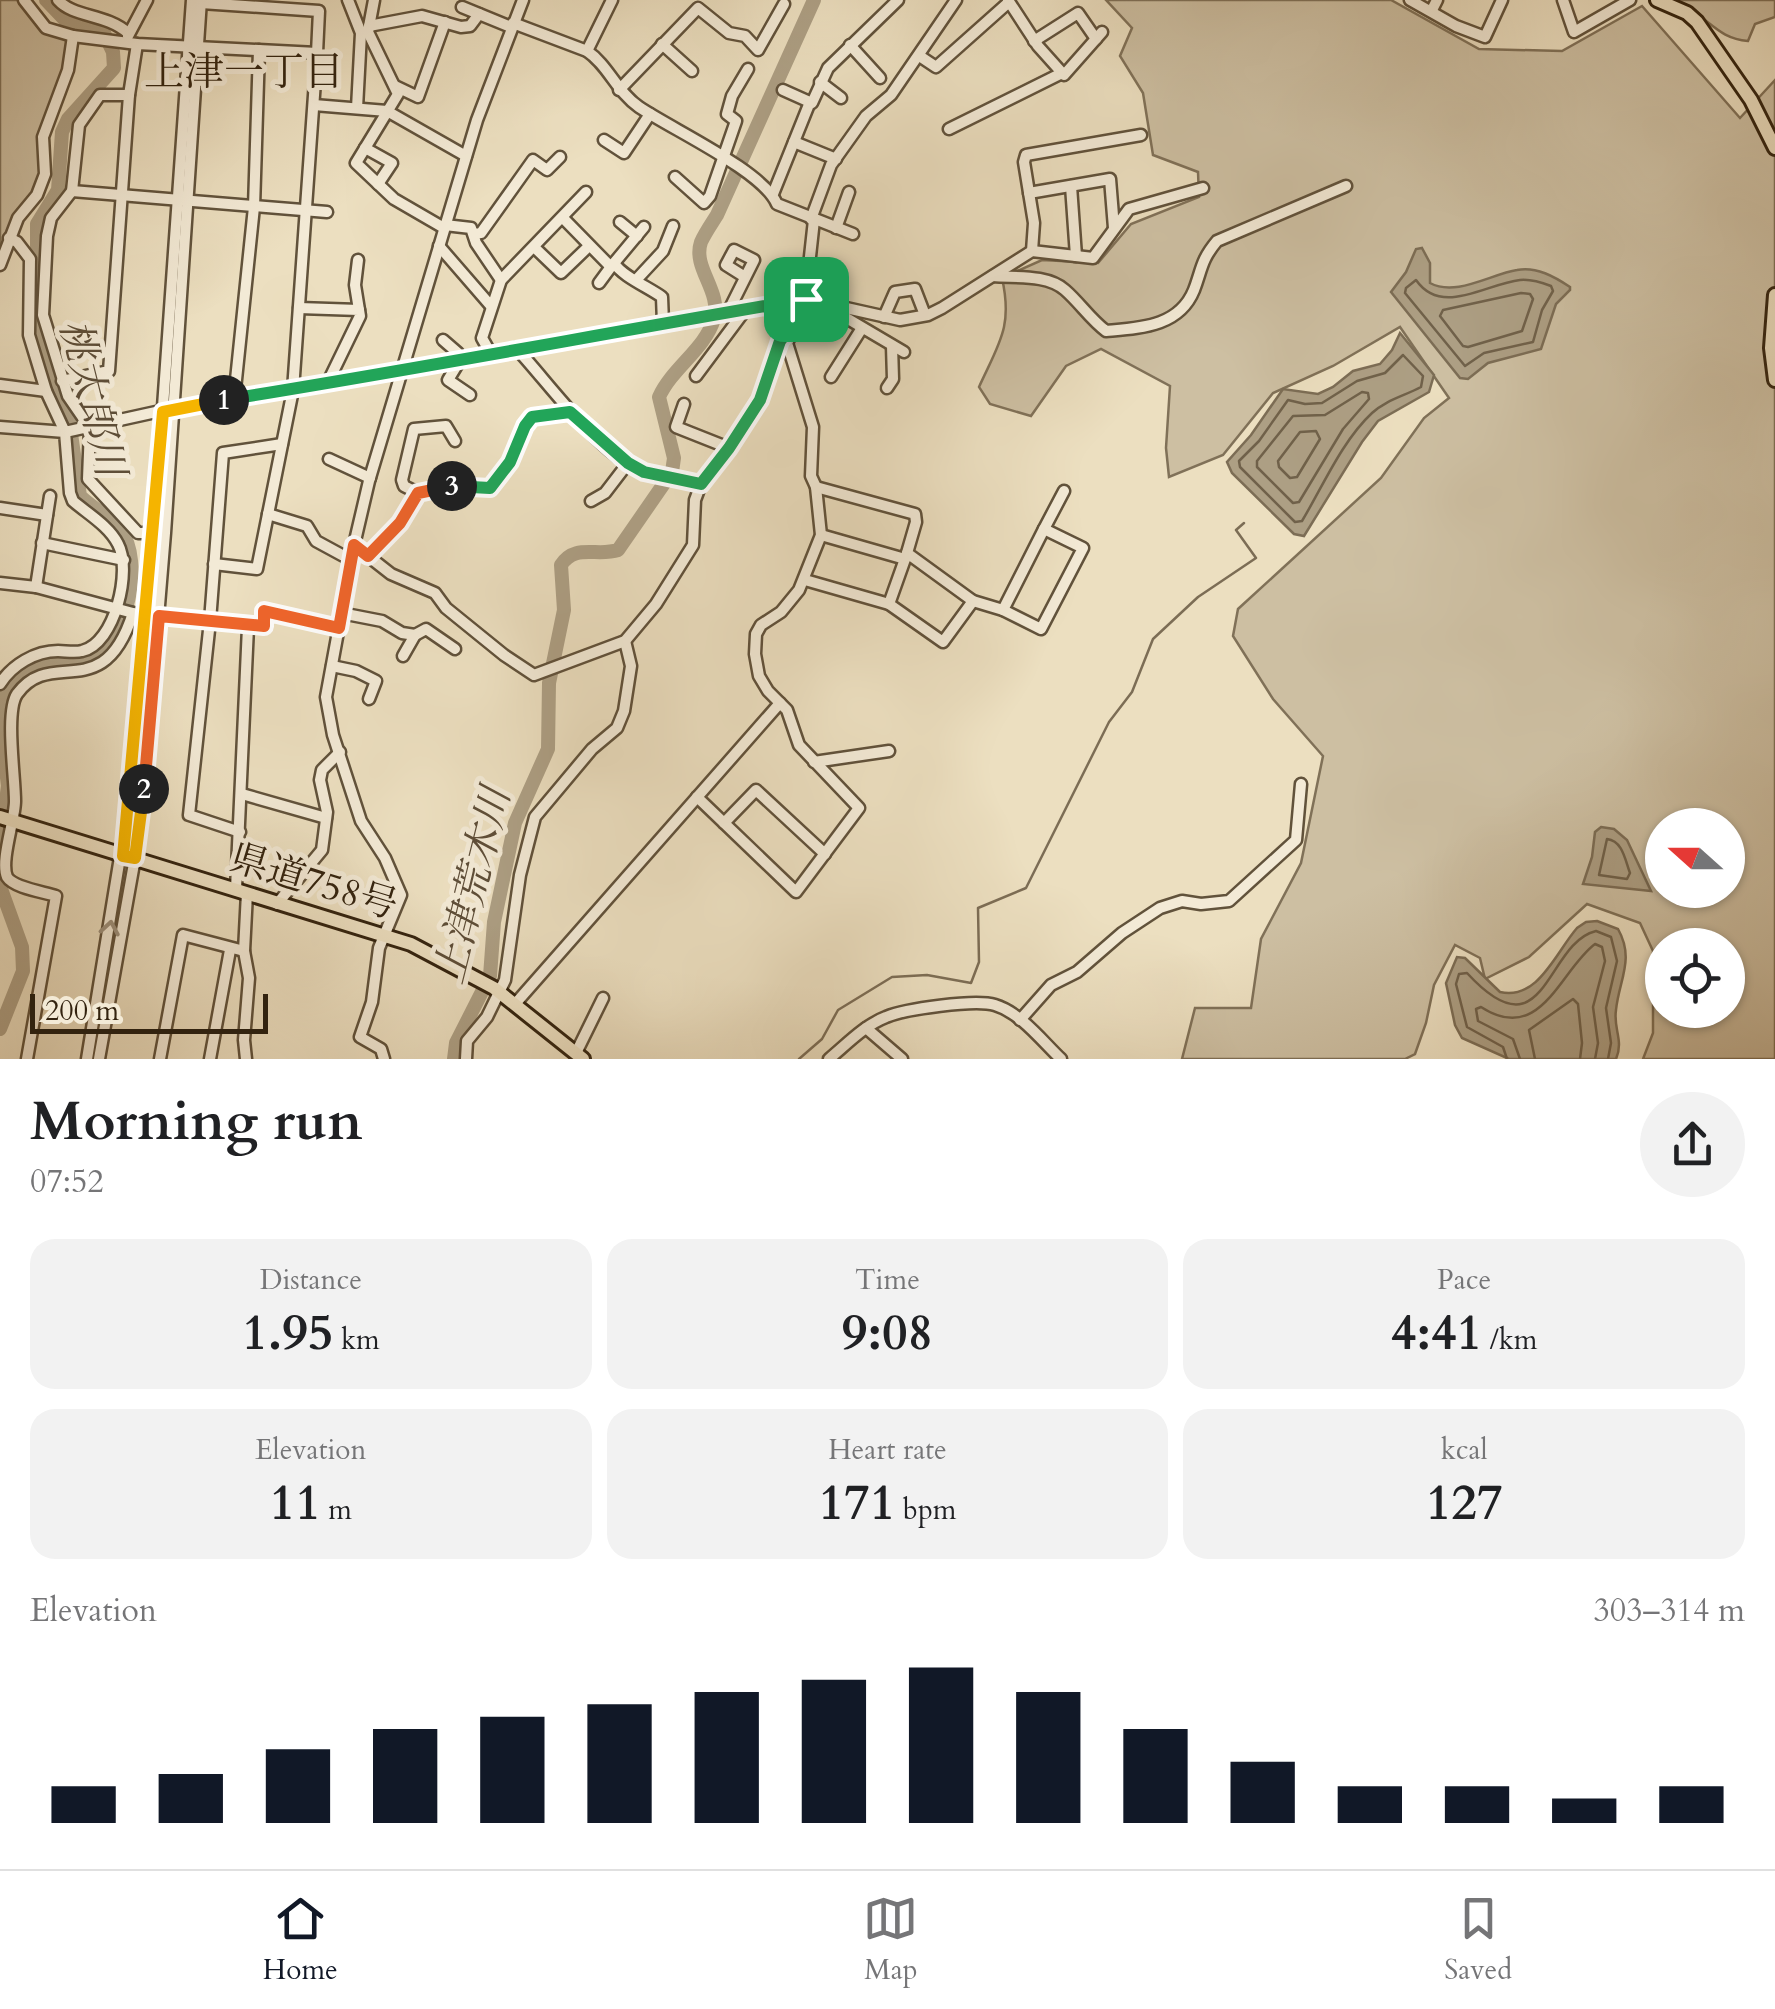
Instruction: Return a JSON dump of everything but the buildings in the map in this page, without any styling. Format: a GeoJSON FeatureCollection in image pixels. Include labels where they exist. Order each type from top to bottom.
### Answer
{"type":"FeatureCollection","features":[{"type":"Feature","properties":{"kind":"main road"},"geometry":{"type":"LineString","coordinates":[[1657,0],[1687,13],[1697,22],[1752,100],[1775,148]]}},
{"type":"Feature","properties":{"kind":"main road"},"geometry":{"type":"LineString","coordinates":[[1775,295],[1770,348],[1775,380]]}},
{"type":"Feature","properties":{"kind":"main road","name":"県道758号"},"geometry":{"type":"LineString","coordinates":[[6,819],[424,950],[497,990],[580,1056]]}},
{"type":"Feature","properties":{"kind":"street"},"geometry":{"type":"LineString","coordinates":[[24,0],[46,28],[73,36],[316,54]]}},
{"type":"Feature","properties":{"kind":"street"},"geometry":{"type":"LineString","coordinates":[[58,0],[64,7],[111,19],[131,40]]}},
{"type":"Feature","properties":{"kind":"street"},"geometry":{"type":"LineString","coordinates":[[62,382],[109,371],[131,40],[147,0]]}},
{"type":"Feature","properties":{"kind":"street"},"geometry":{"type":"LineString","coordinates":[[348,0],[398,94],[356,163],[394,199],[445,226],[465,225],[501,280]]}},
{"type":"Feature","properties":{"kind":"street"},"geometry":{"type":"LineString","coordinates":[[357,108],[366,30],[374,0]]}},
{"type":"Feature","properties":{"kind":"street"},"geometry":{"type":"LineString","coordinates":[[384,1059],[380,1049],[360,1037],[372,1002],[379,948],[400,895],[398,883],[361,821],[332,735],[326,697],[370,478],[466,156],[522,0]]}},
{"type":"Feature","properties":{"kind":"street"},"geometry":{"type":"LineString","coordinates":[[587,51],[612,0]]}},
{"type":"Feature","properties":{"kind":"street"},"geometry":{"type":"LineString","coordinates":[[773,194],[828,68],[898,0]]}},
{"type":"Feature","properties":{"kind":"street"},"geometry":{"type":"LineString","coordinates":[[697,797],[796,892],[859,808],[799,745],[787,710],[768,692],[759,676],[754,654],[761,625],[790,604],[805,580],[820,535],[816,487],[811,476],[813,427],[787,344],[788,337],[808,316],[812,219],[836,159],[866,116],[891,95],[956,0]]}},
{"type":"Feature","properties":{"kind":"street"},"geometry":{"type":"LineString","coordinates":[[1410,0],[1485,37],[1502,0]]}},
{"type":"Feature","properties":{"kind":"street"},"geometry":{"type":"LineString","coordinates":[[1564,0],[1574,32],[1630,0]]}},
{"type":"Feature","properties":{"kind":"street"},"geometry":{"type":"LineString","coordinates":[[99,1059],[129,857],[152,616],[198,1],[296,5],[319,10],[293,390],[257,569],[214,564]]}},
{"type":"Feature","properties":{"kind":"street"},"geometry":{"type":"LineString","coordinates":[[920,58],[936,67],[1009,1],[1034,41],[1064,75],[1099,35],[1078,13],[1034,41]]}},
{"type":"Feature","properties":{"kind":"street"},"geometry":{"type":"LineString","coordinates":[[619,90],[698,8],[728,33],[745,36],[758,50],[784,4]]}},
{"type":"Feature","properties":{"kind":"street"},"geometry":{"type":"LineString","coordinates":[[462,7],[587,51],[597,58],[619,90],[650,114],[748,173],[773,194],[778,204],[853,234]]}},
{"type":"Feature","properties":{"kind":"street"},"geometry":{"type":"LineString","coordinates":[[366,30],[422,16],[470,26],[479,14]]}},
{"type":"Feature","properties":{"kind":"street"},"geometry":{"type":"LineString","coordinates":[[394,86],[418,96],[445,22]]}},
{"type":"Feature","properties":{"kind":"street"},"geometry":{"type":"LineString","coordinates":[[0,264],[18,218],[37,195],[45,174],[42,137],[68,70],[73,36]]}},
{"type":"Feature","properties":{"kind":"street"},"geometry":{"type":"LineString","coordinates":[[662,44],[692,71]]}},
{"type":"Feature","properties":{"kind":"street"},"geometry":{"type":"LineString","coordinates":[[850,45],[880,78]]}},
{"type":"Feature","properties":{"kind":"street"},"geometry":{"type":"LineString","coordinates":[[234,399],[254,207],[258,50]]}},
{"type":"Feature","properties":{"kind":"street"},"geometry":{"type":"LineString","coordinates":[[675,177],[704,203],[710,196],[736,121],[727,114],[728,106],[748,69]]}},
{"type":"Feature","properties":{"kind":"street"},"geometry":{"type":"LineString","coordinates":[[949,128],[1062,72]]}},
{"type":"Feature","properties":{"kind":"street"},"geometry":{"type":"LineString","coordinates":[[820,82],[841,98]]}},
{"type":"Feature","properties":{"kind":"street"},"geometry":{"type":"LineString","coordinates":[[783,90],[810,102]]}},
{"type":"Feature","properties":{"kind":"street"},"geometry":{"type":"LineString","coordinates":[[128,95],[100,94],[79,126],[72,191],[51,218],[43,315],[62,382],[85,429],[88,479],[138,533],[154,533]]}},
{"type":"Feature","properties":{"kind":"street"},"geometry":{"type":"LineString","coordinates":[[314,105],[387,111],[466,156]]}},
{"type":"Feature","properties":{"kind":"street"},"geometry":{"type":"LineString","coordinates":[[604,140],[624,153],[650,114]]}},
{"type":"Feature","properties":{"kind":"street"},"geometry":{"type":"LineString","coordinates":[[1032,250],[1034,223],[1026,155],[1140,136]]}},
{"type":"Feature","properties":{"kind":"street"},"geometry":{"type":"LineString","coordinates":[[794,142],[836,159]]}},
{"type":"Feature","properties":{"kind":"street"},"geometry":{"type":"LineString","coordinates":[[364,148],[392,163],[378,184]]}},
{"type":"Feature","properties":{"kind":"street"},"geometry":{"type":"LineString","coordinates":[[474,234],[481,233],[534,160],[547,170],[560,157]]}},
{"type":"Feature","properties":{"kind":"street"},"geometry":{"type":"LineString","coordinates":[[1028,192],[1110,179],[1114,229]]}},
{"type":"Feature","properties":{"kind":"street"},"geometry":{"type":"LineString","coordinates":[[1071,186],[1076,256]]}},
{"type":"Feature","properties":{"kind":"street"},"geometry":{"type":"LineString","coordinates":[[992,276],[1046,280],[1063,287],[1106,331],[1165,322],[1182,311],[1193,292],[1202,258],[1217,241],[1346,186]]}},
{"type":"Feature","properties":{"kind":"street"},"geometry":{"type":"LineString","coordinates":[[0,428],[65,432],[85,429],[168,410],[809,299],[900,320],[925,315],[1032,250],[1093,258],[1129,209],[1203,188]]}},
{"type":"Feature","properties":{"kind":"street"},"geometry":{"type":"LineString","coordinates":[[72,191],[327,212]]}},
{"type":"Feature","properties":{"kind":"street"},"geometry":{"type":"LineString","coordinates":[[492,354],[482,338],[501,280],[586,192]]}},
{"type":"Feature","properties":{"kind":"street"},"geometry":{"type":"LineString","coordinates":[[836,228],[848,192]]}},
{"type":"Feature","properties":{"kind":"street"},"geometry":{"type":"LineString","coordinates":[[563,218],[588,246],[662,297],[663,323]]}},
{"type":"Feature","properties":{"kind":"street"},"geometry":{"type":"LineString","coordinates":[[599,283],[640,232],[620,222]]}},
{"type":"Feature","properties":{"kind":"street"},"geometry":{"type":"LineString","coordinates":[[638,279],[663,251],[674,226]]}},
{"type":"Feature","properties":{"kind":"street"},"geometry":{"type":"LineString","coordinates":[[0,684],[4,671],[37,654],[82,651],[103,637],[125,570],[112,534],[73,500],[67,477],[65,432],[46,391],[29,335],[30,259],[9,238]]}},
{"type":"Feature","properties":{"kind":"street"},"geometry":{"type":"LineString","coordinates":[[439,246],[491,306]]}},
{"type":"Feature","properties":{"kind":"street"},"geometry":{"type":"LineString","coordinates":[[534,247],[560,273],[588,246]]}},
{"type":"Feature","properties":{"kind":"street"},"geometry":{"type":"LineString","coordinates":[[328,382],[360,316],[355,285],[358,260]]}},
{"type":"Feature","properties":{"kind":"street"},"geometry":{"type":"LineString","coordinates":[[728,312],[746,277]]}},
{"type":"Feature","properties":{"kind":"street"},"geometry":{"type":"LineString","coordinates":[[879,286],[894,294],[915,289],[925,315]]}},
{"type":"Feature","properties":{"kind":"street"},"geometry":{"type":"LineString","coordinates":[[884,317],[894,294]]}},
{"type":"Feature","properties":{"kind":"street"},"geometry":{"type":"LineString","coordinates":[[354,545],[391,574],[435,592],[446,608],[534,675],[625,641],[656,604],[689,554],[695,500],[701,484],[760,400],[780,341],[809,299]]}},
{"type":"Feature","properties":{"kind":"street"},"geometry":{"type":"LineString","coordinates":[[844,307],[843,316],[904,352]]}},
{"type":"Feature","properties":{"kind":"street"},"geometry":{"type":"LineString","coordinates":[[299,308],[358,310]]}},
{"type":"Feature","properties":{"kind":"street"},"geometry":{"type":"LineString","coordinates":[[696,376],[746,309]]}},
{"type":"Feature","properties":{"kind":"street"},"geometry":{"type":"LineString","coordinates":[[831,377],[862,328]]}},
{"type":"Feature","properties":{"kind":"street"},"geometry":{"type":"LineString","coordinates":[[443,340],[458,353],[460,362],[448,380],[470,395]]}},
{"type":"Feature","properties":{"kind":"street"},"geometry":{"type":"LineString","coordinates":[[887,388],[893,378],[892,346]]}},
{"type":"Feature","properties":{"kind":"street"},"geometry":{"type":"LineString","coordinates":[[516,348],[570,412],[628,463],[644,472],[701,484]]}},
{"type":"Feature","properties":{"kind":"street"},"geometry":{"type":"LineString","coordinates":[[0,385],[46,391]]}},
{"type":"Feature","properties":{"kind":"street"},"geometry":{"type":"LineString","coordinates":[[684,404],[676,427],[729,448]]}},
{"type":"Feature","properties":{"kind":"street"},"geometry":{"type":"LineString","coordinates":[[152,616],[154,533],[168,410]]}},
{"type":"Feature","properties":{"kind":"street"},"geometry":{"type":"LineString","coordinates":[[455,441],[446,426],[414,429],[402,480],[404,486],[418,493],[466,484],[490,488],[510,462],[532,417],[570,412]]}},
{"type":"Feature","properties":{"kind":"street"},"geometry":{"type":"LineString","coordinates":[[240,832],[189,814],[210,621],[222,454],[282,444]]}},
{"type":"Feature","properties":{"kind":"street"},"geometry":{"type":"LineString","coordinates":[[329,459],[370,478]]}},
{"type":"Feature","properties":{"kind":"street"},"geometry":{"type":"LineString","coordinates":[[591,501],[605,493],[628,463]]}},
{"type":"Feature","properties":{"kind":"street"},"geometry":{"type":"LineString","coordinates":[[816,487],[915,514],[916,522],[890,604]]}},
{"type":"Feature","properties":{"kind":"street"},"geometry":{"type":"LineString","coordinates":[[1003,610],[1064,491]]}},
{"type":"Feature","properties":{"kind":"street"},"geometry":{"type":"LineString","coordinates":[[368,556],[400,523],[418,493]]}},
{"type":"Feature","properties":{"kind":"street"},"geometry":{"type":"LineString","coordinates":[[36,588],[50,496]]}},
{"type":"Feature","properties":{"kind":"street"},"geometry":{"type":"LineString","coordinates":[[0,508],[47,515]]}},
{"type":"Feature","properties":{"kind":"street"},"geometry":{"type":"LineString","coordinates":[[268,514],[306,526],[316,541],[351,560]]}},
{"type":"Feature","properties":{"kind":"street"},"geometry":{"type":"LineString","coordinates":[[820,535],[906,556],[972,602],[1003,610],[1040,629],[1083,548],[1044,529]]}},
{"type":"Feature","properties":{"kind":"street"},"geometry":{"type":"LineString","coordinates":[[42,543],[124,560]]}},
{"type":"Feature","properties":{"kind":"street"},"geometry":{"type":"LineString","coordinates":[[805,580],[890,604],[943,642],[972,602]]}},
{"type":"Feature","properties":{"kind":"street"},"geometry":{"type":"LineString","coordinates":[[0,583],[152,616],[264,626],[264,611],[339,628]]}},
{"type":"Feature","properties":{"kind":"street"},"geometry":{"type":"LineString","coordinates":[[27,1059],[56,896],[10,882],[5,874],[6,819],[14,752],[10,715],[16,696],[44,673],[93,669],[109,658],[121,644],[133,613]]}},
{"type":"Feature","properties":{"kind":"street"},"geometry":{"type":"LineString","coordinates":[[341,613],[382,621],[402,633],[415,635]]}},
{"type":"Feature","properties":{"kind":"street"},"geometry":{"type":"LineString","coordinates":[[246,1059],[249,978],[244,951],[240,832],[248,626]]}},
{"type":"Feature","properties":{"kind":"street"},"geometry":{"type":"LineString","coordinates":[[403,656],[415,635],[426,629],[455,649]]}},
{"type":"Feature","properties":{"kind":"street"},"geometry":{"type":"LineString","coordinates":[[466,1059],[468,1042],[508,966],[520,875],[535,817],[592,749],[617,728],[631,666],[625,641]]}},
{"type":"Feature","properties":{"kind":"street"},"geometry":{"type":"LineString","coordinates":[[332,666],[356,671],[376,681],[370,700]]}},
{"type":"Feature","properties":{"kind":"street"},"geometry":{"type":"LineString","coordinates":[[515,1004],[780,703]]}},
{"type":"Feature","properties":{"kind":"street"},"geometry":{"type":"LineString","coordinates":[[814,762],[888,751]]}},
{"type":"Feature","properties":{"kind":"street"},"geometry":{"type":"LineString","coordinates":[[278,904],[322,850],[326,818],[320,780],[322,770],[340,752]]}},
{"type":"Feature","properties":{"kind":"street"},"geometry":{"type":"LineString","coordinates":[[1020,1020],[1051,986],[1077,972],[1160,908],[1182,901],[1201,904],[1229,900],[1296,840],[1301,784]]}},
{"type":"Feature","properties":{"kind":"street"},"geometry":{"type":"LineString","coordinates":[[724,823],[756,790],[825,854]]}},
{"type":"Feature","properties":{"kind":"street"},"geometry":{"type":"LineString","coordinates":[[242,794],[326,818]]}},
{"type":"Feature","properties":{"kind":"street"},"geometry":{"type":"LineString","coordinates":[[87,1059],[129,857]]}},
{"type":"Feature","properties":{"kind":"street"},"geometry":{"type":"LineString","coordinates":[[160,1059],[183,934],[244,951]]}},
{"type":"Feature","properties":{"kind":"street"},"geometry":{"type":"LineString","coordinates":[[210,1059],[230,950]]}},
{"type":"Feature","properties":{"kind":"street"},"geometry":{"type":"LineString","coordinates":[[580,1056],[604,998]]}},
{"type":"Feature","properties":{"kind":"street"},"geometry":{"type":"LineString","coordinates":[[830,1059],[866,1028],[887,1016],[994,1004],[1020,1020],[1061,1059]]}},
{"type":"Feature","properties":{"kind":"street"},"geometry":{"type":"LineString","coordinates":[[866,1028],[902,1059]]}},
{"type":"Feature","properties":{"kind":"shaded area"},"geometry":{"type":"Polygon","coordinates":[[[0,0],[24,0],[46,28],[73,36],[68,70],[43,137],[45,174],[18,218],[0,265],[0,0]]]}},
{"type":"Feature","properties":{"kind":"shaded area"},"geometry":{"type":"Polygon","coordinates":[[[1106,0],[1391,0],[1479,49],[1562,51],[1642,6],[1740,118],[1775,80],[1775,1059],[1643,1059],[1653,1028],[1745,1028],[1745,928],[1645,928],[1645,934],[1640,923],[1587,904],[1529,957],[1485,979],[1480,958],[1455,945],[1434,985],[1415,1054],[1405,1059],[1182,1059],[1195,1008],[1251,1008],[1261,939],[1301,863],[1323,756],[1273,699],[1233,636],[1238,609],[1381,478],[1424,418],[1449,398],[1400,327],[1333,366],[1273,393],[1223,455],[1169,477],[1166,448],[1170,386],[1101,349],[1066,366],[1031,416],[990,404],[979,387],[1005,322],[1002,278],[1042,260],[1098,263],[1131,224],[1199,197],[1198,172],[1153,155],[1143,93],[1120,56],[1132,28],[1106,0]]]}},
{"type":"Feature","properties":{"kind":"shaded area"},"geometry":{"type":"Polygon","coordinates":[[[1666,0],[1775,0],[1775,17],[1755,24],[1748,41],[1740,40],[1720,32],[1690,9],[1666,0]]]}},
{"type":"Feature","properties":{"kind":"water"},"geometry":{"type":"Polygon","coordinates":[[[1422,248],[1430,263],[1430,283],[1440,287],[1462,286],[1524,269],[1545,273],[1570,287],[1556,304],[1541,349],[1488,363],[1468,379],[1460,378],[1391,292],[1416,249],[1422,248]]]}},
{"type":"Feature","properties":{"kind":"water"},"geometry":{"type":"Polygon","coordinates":[[[1400,333],[1434,375],[1429,392],[1378,421],[1304,536],[1294,534],[1232,473],[1227,462],[1283,389],[1318,394],[1333,387],[1353,371],[1380,364],[1400,333]]]}},
{"type":"Feature","properties":{"kind":"water"},"geometry":{"type":"Polygon","coordinates":[[[1601,827],[1614,829],[1627,840],[1645,878],[1645,890],[1583,884],[1595,832],[1601,827]]]}},
{"type":"Feature","properties":{"kind":"water"},"geometry":{"type":"Polygon","coordinates":[[[1597,921],[1618,929],[1625,950],[1616,1010],[1616,1059],[1509,1059],[1462,1038],[1455,1025],[1446,983],[1457,957],[1465,958],[1500,992],[1513,993],[1536,982],[1577,928],[1597,921]]]}},
{"type":"Feature","properties":{"kind":"waterway","name":"桃太郎川"},"geometry":{"type":"LineString","coordinates":[[0,718],[5,696],[23,672],[43,664],[88,660],[104,649],[123,619],[131,580],[128,544],[121,531],[80,496],[69,420],[37,336],[37,224],[58,190],[62,132],[68,119],[114,68],[113,52],[97,26],[65,20],[46,0]]}},
{"type":"Feature","properties":{"kind":"waterway","name":"上津荒木川"},"geometry":{"type":"LineString","coordinates":[[454,1059],[456,1043],[490,976],[494,922],[515,823],[548,749],[549,683],[564,610],[561,565],[580,552],[618,550],[672,472],[674,458],[659,397],[703,340],[714,319],[714,299],[700,261],[701,242],[717,215],[814,0]]}},
{"type":"Feature","properties":{"kind":"waterway"},"geometry":{"type":"LineString","coordinates":[[799,1059],[822,1039],[838,1010],[892,977],[927,975],[971,983],[979,962],[978,908],[1026,888],[1109,722],[1132,692],[1153,639],[1198,597],[1256,558],[1236,530],[1244,523]]}},
{"type":"Feature","properties":{"kind":"waterway","name":"桃太郎川"},"geometry":{"type":"LineString","coordinates":[[0,719],[8,786],[0,846]]}},
{"type":"Feature","properties":{"kind":"waterway","name":"桃太郎川"},"geometry":{"type":"LineString","coordinates":[[0,886],[22,947],[23,971],[0,1029]]}},
{"type":"Feature","properties":{"kind":"district","name":"上津一丁目"},"geometry":{"type":"Point","coordinates":[244,72]}},
{"type":"Feature","properties":{"kind":"route"},"geometry":{"type":"LineString","coordinates":[[806,299],[798,319],[784,331],[760,400],[701,484],[644,472],[628,463],[570,412],[538,415],[525,426],[510,462],[490,488],[466,484],[422,490],[400,523],[368,556],[354,545],[339,628],[264,611],[264,626],[159,616],[135,858],[123,856],[163,412],[806,299]]}}]}
